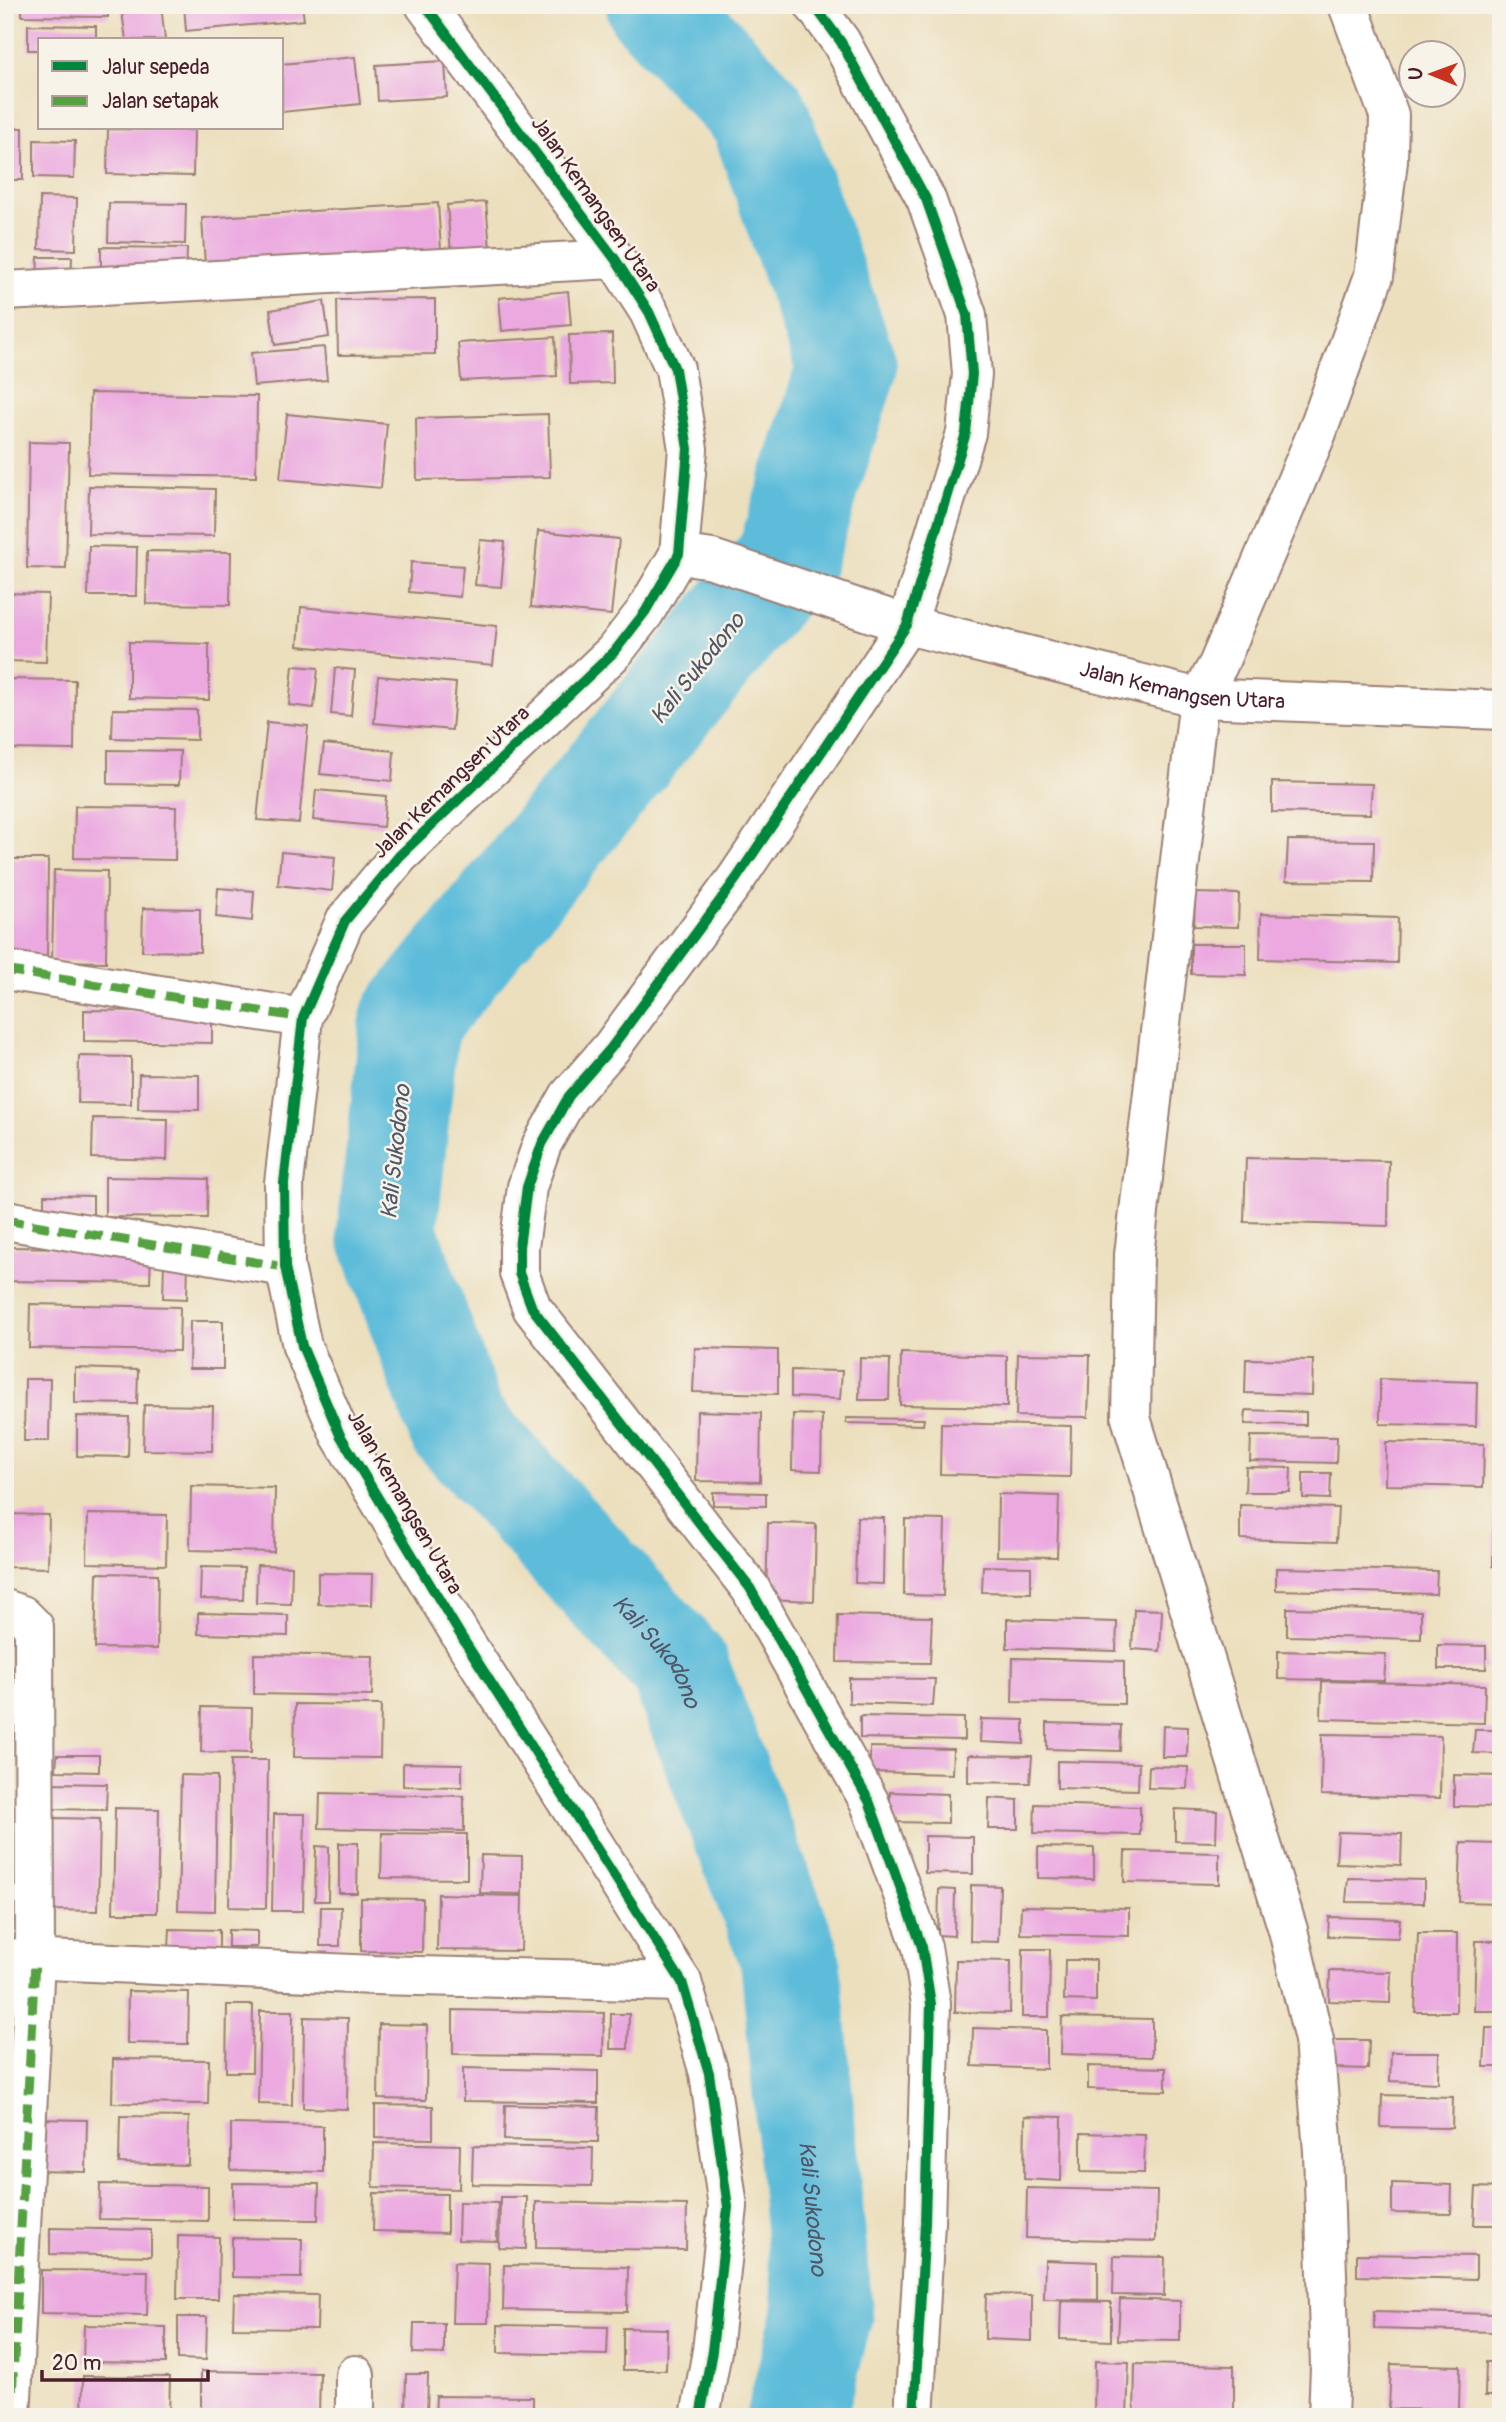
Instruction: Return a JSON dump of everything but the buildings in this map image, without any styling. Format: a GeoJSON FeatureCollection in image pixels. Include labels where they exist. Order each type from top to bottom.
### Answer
{"type":"FeatureCollection","features":[{"type":"Feature","properties":{"kind":"street","name":"Jalan Kemangsen Utara"},"geometry":{"type":"LineString","coordinates":[[425,5],[615,259],[649,312],[675,369],[688,449],[696,557],[645,612],[614,652],[399,856],[345,921],[303,1018],[284,1183],[285,1266],[302,1346],[340,1435],[463,1639],[682,1982],[709,2073],[728,2207],[712,2351],[700,2417]]}},
{"type":"Feature","properties":{"kind":"street"},"geometry":{"type":"LineString","coordinates":[[814,5],[841,42],[926,199],[967,315],[972,374],[967,433],[907,625],[736,879],[611,1048],[569,1096],[542,1144],[527,1187],[519,1273],[532,1308],[750,1588],[869,1801],[922,1947],[931,2004],[925,2223],[914,2417]]}},
{"type":"Feature","properties":{"kind":"street"},"geometry":{"type":"LineString","coordinates":[[1328,2417],[1330,2367],[1323,2151],[1314,2040],[1288,1930],[1131,1418],[1134,1255],[1199,698],[1218,665],[1316,435],[1374,275],[1388,161],[1389,115],[1348,5]]}},
{"type":"Feature","properties":{"kind":"street"},"geometry":{"type":"LineString","coordinates":[[5,291],[615,259]]}},
{"type":"Feature","properties":{"kind":"street","name":"Jalan Kemangsen Utara"},"geometry":{"type":"LineString","coordinates":[[696,557],[870,615],[1199,698],[1501,710]]}},
{"type":"Feature","properties":{"kind":"street"},"geometry":{"type":"LineString","coordinates":[[5,970],[303,1018]]}},
{"type":"Feature","properties":{"kind":"street"},"geometry":{"type":"LineString","coordinates":[[5,1220],[285,1266]]}},
{"type":"Feature","properties":{"kind":"street"},"geometry":{"type":"LineString","coordinates":[[5,1609],[22,1615],[34,1627],[20,1960],[9,2408]]}},
{"type":"Feature","properties":{"kind":"street"},"geometry":{"type":"LineString","coordinates":[[20,1960],[374,1975],[682,1982]]}},
{"type":"Feature","properties":{"kind":"street"},"geometry":{"type":"LineString","coordinates":[[355,2375],[355,2417]]}},
{"type":"Feature","properties":{"kind":"waterway","name":"Kali Sukodono"},"geometry":{"type":"LineString","coordinates":[[656,5],[759,115],[847,367],[786,559],[410,1020],[387,1232],[457,1425],[678,1665],[790,1958],[823,2313],[796,2417]]}},
{"type":"Feature","properties":{"kind":"marked path"},"geometry":{"type":"LineString","coordinates":[[5,970],[303,1018]]}},
{"type":"Feature","properties":{"kind":"marked path"},"geometry":{"type":"LineString","coordinates":[[5,1220],[285,1267]]}},
{"type":"Feature","properties":{"kind":"marked path"},"geometry":{"type":"LineString","coordinates":[[11,2417],[35,1961]]}},
{"type":"Feature","properties":{"kind":"cycle path"},"geometry":{"type":"LineString","coordinates":[[425,5],[615,259],[649,312],[675,369],[688,449],[679,554],[645,612],[614,652],[399,856],[345,921],[303,1018],[284,1183],[285,1267],[302,1346],[340,1435],[463,1639],[682,1982],[709,2073],[728,2207],[712,2351],[700,2417]]}},
{"type":"Feature","properties":{"kind":"cycle path"},"geometry":{"type":"LineString","coordinates":[[814,5],[841,42],[926,199],[967,315],[972,374],[966,433],[907,625],[736,879],[611,1048],[569,1096],[542,1144],[527,1187],[519,1247],[519,1273],[532,1308],[750,1588],[869,1801],[922,1947],[931,2004],[925,2223],[914,2417]]}}]}
